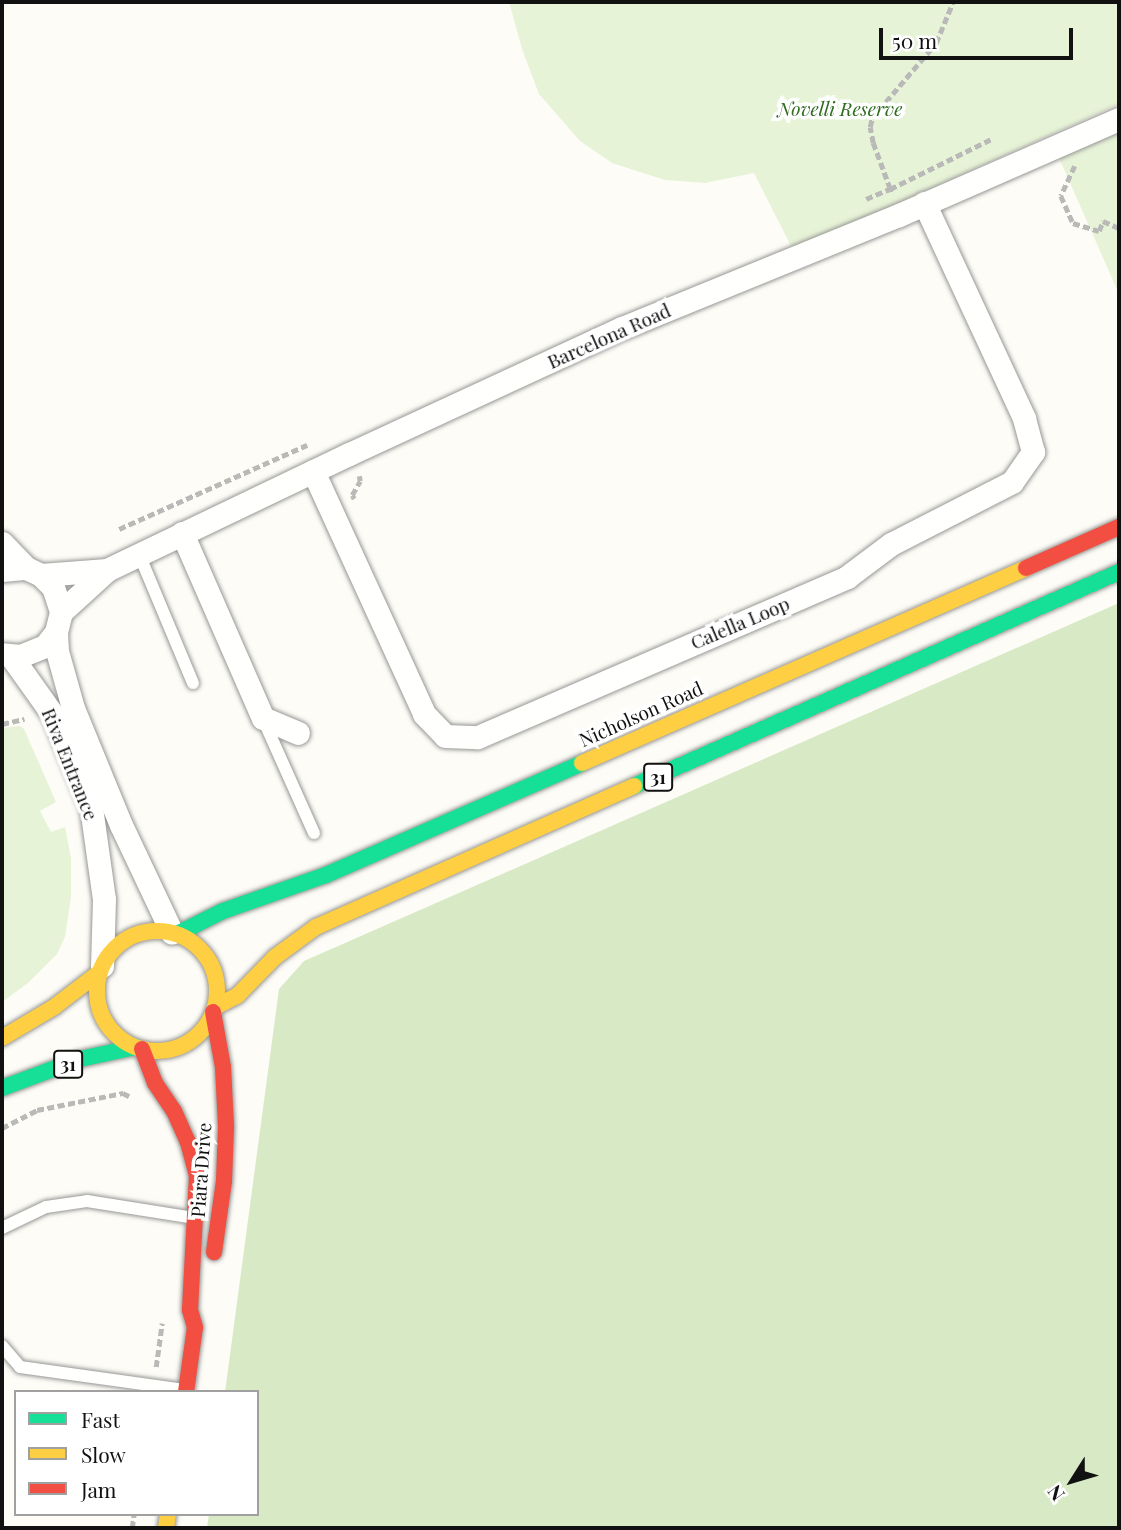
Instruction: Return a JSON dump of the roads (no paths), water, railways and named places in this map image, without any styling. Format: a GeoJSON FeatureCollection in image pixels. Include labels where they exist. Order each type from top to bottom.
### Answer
{"type":"FeatureCollection","features":[{"type":"Feature","properties":{"kind":"main road","name":"Nicholson Road"},"geometry":{"type":"LineString","coordinates":[[174,933],[223,911],[326,875],[1119,527]]}},
{"type":"Feature","properties":{"kind":"main road","name":"31"},"geometry":{"type":"LineString","coordinates":[[2,1088],[80,1059],[139,1048],[171,1049],[189,1042],[204,1029],[214,1010],[237,996],[275,957],[316,927],[1119,572]]}},
{"type":"Feature","properties":{"kind":"main road","name":"31"},"geometry":{"type":"LineString","coordinates":[[2,1038],[54,1007],[101,969],[117,946],[133,935],[153,931],[174,933]]}},
{"type":"Feature","properties":{"kind":"main road"},"geometry":{"type":"LineString","coordinates":[[174,933],[199,948],[213,970],[217,994],[214,1010]]}},
{"type":"Feature","properties":{"kind":"main road"},"geometry":{"type":"LineString","coordinates":[[101,969],[97,998],[106,1023],[125,1041],[139,1048]]}},
{"type":"Feature","properties":{"kind":"main road","name":"Piara Drive"},"geometry":{"type":"LineString","coordinates":[[211,1272],[224,1181],[226,1127],[223,1067],[214,1010]]}},
{"type":"Feature","properties":{"kind":"main road","name":"Piara Drive"},"geometry":{"type":"LineString","coordinates":[[139,1048],[155,1083],[174,1111],[188,1142],[197,1176],[198,1218],[191,1310],[195,1327],[186,1390]]}},
{"type":"Feature","properties":{"kind":"main road","name":"Piara Drive"},"geometry":{"type":"LineString","coordinates":[[195,1327],[206,1311],[208,1298]]}},
{"type":"Feature","properties":{"kind":"street","name":"Barcelona Road"},"geometry":{"type":"LineString","coordinates":[[5,655],[37,651],[59,622],[107,570],[182,533],[622,328],[899,215],[1119,119]]}},
{"type":"Feature","properties":{"kind":"street","name":"Calella Loop"},"geometry":{"type":"LineString","coordinates":[[313,471],[424,714],[445,736],[478,737],[847,577],[891,544],[1013,482],[1033,452],[1024,418],[924,203]]}},
{"type":"Feature","properties":{"kind":"street"},"geometry":{"type":"LineString","coordinates":[[182,533],[263,718],[298,733]]}},
{"type":"Feature","properties":{"kind":"street"},"geometry":{"type":"LineString","coordinates":[[2,543],[33,571]]}},
{"type":"Feature","properties":{"kind":"street","name":"Barcelona Road"},"geometry":{"type":"LineString","coordinates":[[2,570],[107,570]]}},
{"type":"Feature","properties":{"kind":"street","name":"Riva Entrance"},"geometry":{"type":"LineString","coordinates":[[33,571],[53,587],[59,622],[57,651],[73,708],[121,825],[174,933]]}},
{"type":"Feature","properties":{"kind":"street","name":"Riva Entrance"},"geometry":{"type":"LineString","coordinates":[[5,655],[53,715],[91,807],[104,899],[101,969]]}},
{"type":"Feature","properties":{"kind":"lane"},"geometry":{"type":"LineString","coordinates":[[139,554],[193,683]]}},
{"type":"Feature","properties":{"kind":"lane"},"geometry":{"type":"LineString","coordinates":[[263,718],[314,834]]}},
{"type":"Feature","properties":{"kind":"lane"},"geometry":{"type":"LineString","coordinates":[[2,1228],[46,1207],[87,1201],[198,1218]]}},
{"type":"Feature","properties":{"kind":"lane"},"geometry":{"type":"LineString","coordinates":[[2,1346],[20,1367],[179,1390]]}},
{"type":"Feature","properties":{"kind":"park label","name":"Novelli Reserve"},"geometry":{"type":"Point","coordinates":[840,109]}}]}
